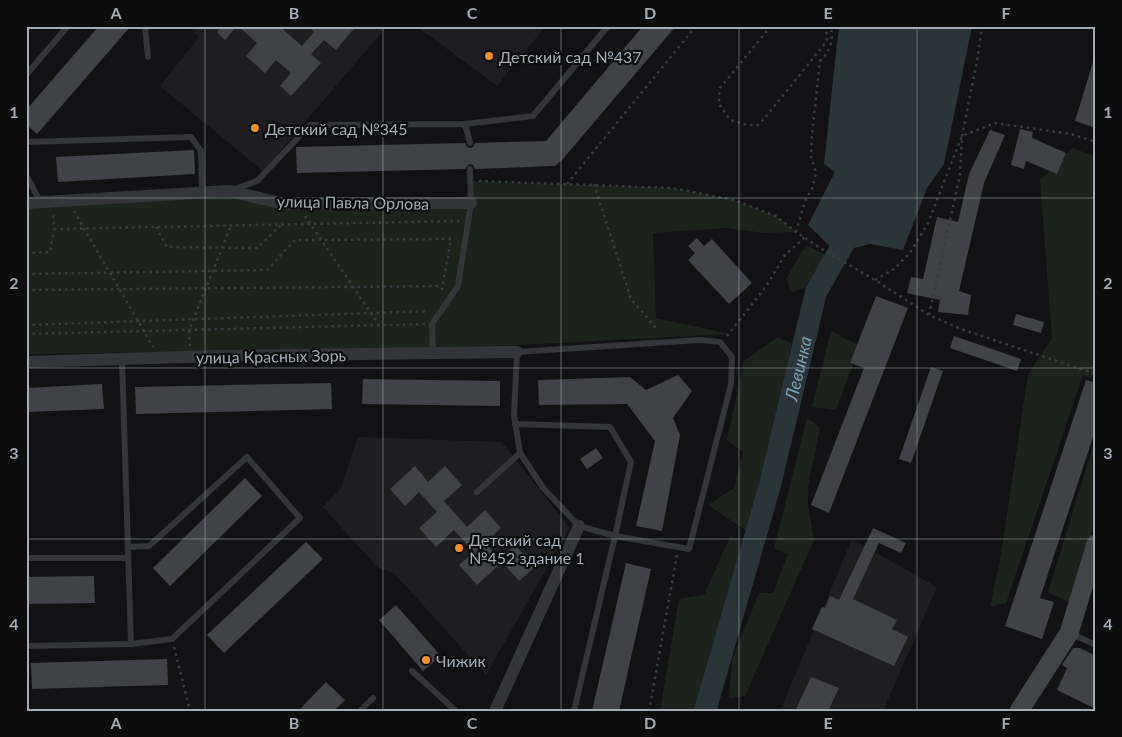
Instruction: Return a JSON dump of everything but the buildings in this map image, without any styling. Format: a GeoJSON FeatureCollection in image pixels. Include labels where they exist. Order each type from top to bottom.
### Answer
{"type":"FeatureCollection","features":[{"type":"Feature","properties":{"kind":"street","name":"улица Павла Орлова"},"geometry":{"type":"LineString","coordinates":[[26,203],[230,191],[284,204],[298,205],[471,204]]}},
{"type":"Feature","properties":{"kind":"street","name":"улица Красных Зорь"},"geometry":{"type":"LineString","coordinates":[[26,362],[159,357],[517,352]]}},
{"type":"Feature","properties":{"kind":"street"},"geometry":{"type":"LineString","coordinates":[[495,711],[578,526]]}},
{"type":"Feature","properties":{"kind":"street"},"geometry":{"type":"LineString","coordinates":[[1019,711],[1069,633],[1096,544]]}},
{"type":"Feature","properties":{"kind":"lane"},"geometry":{"type":"LineString","coordinates":[[26,75],[68,26]]}},
{"type":"Feature","properties":{"kind":"lane"},"geometry":{"type":"LineString","coordinates":[[145,26],[148,57]]}},
{"type":"Feature","properties":{"kind":"lane"},"geometry":{"type":"LineString","coordinates":[[230,191],[257,181],[310,125],[466,124],[533,116],[608,26]]}},
{"type":"Feature","properties":{"kind":"lane"},"geometry":{"type":"LineString","coordinates":[[466,124],[470,143]]}},
{"type":"Feature","properties":{"kind":"lane"},"geometry":{"type":"LineString","coordinates":[[26,142],[191,137],[201,151],[202,193]]}},
{"type":"Feature","properties":{"kind":"lane"},"geometry":{"type":"LineString","coordinates":[[433,354],[432,324],[458,286],[471,204],[470,169]]}},
{"type":"Feature","properties":{"kind":"lane"},"geometry":{"type":"LineString","coordinates":[[26,177],[47,202]]}},
{"type":"Feature","properties":{"kind":"lane"},"geometry":{"type":"LineString","coordinates":[[700,340],[720,342],[732,356],[731,384],[688,549],[615,536],[578,526],[544,489],[520,453],[514,415],[517,352],[700,340]]}},
{"type":"Feature","properties":{"kind":"lane"},"geometry":{"type":"LineString","coordinates":[[122,359],[131,644]]}},
{"type":"Feature","properties":{"kind":"lane"},"geometry":{"type":"LineString","coordinates":[[515,424],[610,427],[631,462],[574,711]]}},
{"type":"Feature","properties":{"kind":"lane"},"geometry":{"type":"LineString","coordinates":[[477,492],[520,453]]}},
{"type":"Feature","properties":{"kind":"lane"},"geometry":{"type":"LineString","coordinates":[[26,646],[131,644],[172,638],[300,518],[247,457],[149,546],[128,547]]}},
{"type":"Feature","properties":{"kind":"lane"},"geometry":{"type":"LineString","coordinates":[[26,558],[128,558]]}},
{"type":"Feature","properties":{"kind":"lane"},"geometry":{"type":"LineString","coordinates":[[1069,633],[1096,645]]}},
{"type":"Feature","properties":{"kind":"lane"},"geometry":{"type":"LineString","coordinates":[[412,671],[456,711]]}},
{"type":"Feature","properties":{"kind":"lane"},"geometry":{"type":"LineString","coordinates":[[360,711],[373,698]]}},
{"type":"Feature","properties":{"kind":"path"},"geometry":{"type":"LineString","coordinates":[[567,184],[696,26]]}},
{"type":"Feature","properties":{"kind":"path"},"geometry":{"type":"LineString","coordinates":[[771,26],[720,88],[719,104],[730,120],[747,125],[758,125],[827,41],[826,26]]}},
{"type":"Feature","properties":{"kind":"path"},"geometry":{"type":"LineString","coordinates":[[796,232],[816,173],[811,156],[812,134],[820,61],[828,52],[833,40],[831,26]]}},
{"type":"Feature","properties":{"kind":"path"},"geometry":{"type":"LineString","coordinates":[[929,315],[960,175],[962,136],[982,26]]}},
{"type":"Feature","properties":{"kind":"path"},"geometry":{"type":"LineString","coordinates":[[875,280],[894,269],[910,253],[928,223],[962,136],[995,123],[1070,134],[1096,142]]}},
{"type":"Feature","properties":{"kind":"path"},"geometry":{"type":"LineString","coordinates":[[470,181],[672,188],[734,200],[776,216],[796,232],[929,315],[961,329],[1096,374]]}},
{"type":"Feature","properties":{"kind":"path"},"geometry":{"type":"LineString","coordinates":[[594,184],[622,267],[630,298],[656,328]]}},
{"type":"Feature","properties":{"kind":"path"},"geometry":{"type":"LineString","coordinates":[[68,201],[159,357]]}},
{"type":"Feature","properties":{"kind":"path"},"geometry":{"type":"LineString","coordinates":[[26,253],[50,252],[54,229],[47,202]]}},
{"type":"Feature","properties":{"kind":"path"},"geometry":{"type":"LineString","coordinates":[[298,205],[378,325]]}},
{"type":"Feature","properties":{"kind":"path"},"geometry":{"type":"LineString","coordinates":[[54,229],[468,221]]}},
{"type":"Feature","properties":{"kind":"path"},"geometry":{"type":"LineString","coordinates":[[156,227],[167,247],[258,248],[281,225]]}},
{"type":"Feature","properties":{"kind":"path"},"geometry":{"type":"LineString","coordinates":[[189,330],[231,226]]}},
{"type":"Feature","properties":{"kind":"path"},"geometry":{"type":"LineString","coordinates":[[720,342],[729,334],[765,288],[786,255],[805,237]]}},
{"type":"Feature","properties":{"kind":"path"},"geometry":{"type":"LineString","coordinates":[[26,274],[267,270],[295,240],[451,239],[440,296]]}},
{"type":"Feature","properties":{"kind":"path"},"geometry":{"type":"LineString","coordinates":[[26,290],[458,286]]}},
{"type":"Feature","properties":{"kind":"path"},"geometry":{"type":"LineString","coordinates":[[26,324],[428,312],[432,306]]}},
{"type":"Feature","properties":{"kind":"path"},"geometry":{"type":"LineString","coordinates":[[26,334],[432,324]]}},
{"type":"Feature","properties":{"kind":"path"},"geometry":{"type":"LineString","coordinates":[[649,711],[679,547]]}},
{"type":"Feature","properties":{"kind":"path"},"geometry":{"type":"LineString","coordinates":[[172,638],[190,711]]}},
{"type":"Feature","properties":{"kind":"shaded area","name":"Детский сад №345"},"geometry":{"type":"Polygon","coordinates":[[[188,26],[387,26],[263,171],[160,86],[199,37],[188,26]]]}},
{"type":"Feature","properties":{"kind":"shaded area","name":"Детский сад №437"},"geometry":{"type":"Polygon","coordinates":[[[416,26],[546,26],[497,86],[416,26]]]}},
{"type":"Feature","properties":{"kind":"shaded area"},"geometry":{"type":"Polygon","coordinates":[[[839,26],[972,26],[944,164],[927,188],[903,250],[870,244],[854,248],[847,259],[838,254],[808,225],[835,172],[824,164],[839,26]]]}},
{"type":"Feature","properties":{"kind":"shaded area"},"geometry":{"type":"Polygon","coordinates":[[[1073,148],[1096,157],[1096,379],[1083,375],[1006,603],[990,607],[1001,554],[1028,375],[1052,338],[1040,180],[1073,148]]]}},
{"type":"Feature","properties":{"kind":"shaded area"},"geometry":{"type":"Polygon","coordinates":[[[470,181],[672,188],[734,200],[776,216],[796,232],[764,233],[726,228],[653,233],[656,318],[729,334],[432,348],[26,354],[26,202],[230,191],[284,204],[470,203],[470,181]]]}},
{"type":"Feature","properties":{"kind":"shaded area"},"geometry":{"type":"Polygon","coordinates":[[[808,246],[826,255],[805,288],[792,292],[786,279],[802,251],[808,246]]]}},
{"type":"Feature","properties":{"kind":"shaded area"},"geometry":{"type":"Polygon","coordinates":[[[831,331],[860,346],[836,410],[812,407],[831,331]]]}},
{"type":"Feature","properties":{"kind":"shaded area"},"geometry":{"type":"Polygon","coordinates":[[[778,337],[792,344],[758,499],[748,532],[708,505],[734,488],[743,452],[727,440],[744,361],[778,337]]]}},
{"type":"Feature","properties":{"kind":"shaded area"},"geometry":{"type":"Polygon","coordinates":[[[807,418],[820,428],[808,486],[808,506],[814,540],[745,696],[729,698],[732,660],[759,593],[773,593],[788,554],[774,548],[807,418]]]}},
{"type":"Feature","properties":{"kind":"shaded area","name":"Детский сад №452 здание 1"},"geometry":{"type":"Polygon","coordinates":[[[358,437],[502,442],[570,528],[486,675],[393,572],[378,568],[323,507],[341,488],[358,437]]]}},
{"type":"Feature","properties":{"kind":"shaded area"},"geometry":{"type":"Polygon","coordinates":[[[1096,437],[1096,518],[1071,603],[1048,592],[1096,437]]]}},
{"type":"Feature","properties":{"kind":"shaded area"},"geometry":{"type":"Polygon","coordinates":[[[730,537],[745,541],[699,711],[660,711],[679,599],[704,595],[730,537]]]}},
{"type":"Feature","properties":{"kind":"shaded area"},"geometry":{"type":"Polygon","coordinates":[[[852,539],[937,587],[883,711],[780,711],[852,539]]]}},
{"type":"Feature","properties":{"kind":"waterway","name":"Левинка"},"geometry":{"type":"LineString","coordinates":[[705,711],[770,485],[816,292],[845,241],[849,227]]}},
{"type":"Feature","properties":{"kind":"place","name":"Детский сад №437"},"geometry":{"type":"Point","coordinates":[489,56]}},
{"type":"Feature","properties":{"kind":"place","name":"Детский сад №345"},"geometry":{"type":"Point","coordinates":[255,128]}},
{"type":"Feature","properties":{"kind":"place","name":"Детский сад №452 здание 1"},"geometry":{"type":"Point","coordinates":[459,548]}},
{"type":"Feature","properties":{"kind":"place","name":"Чижик"},"geometry":{"type":"Point","coordinates":[426,660]}}]}
